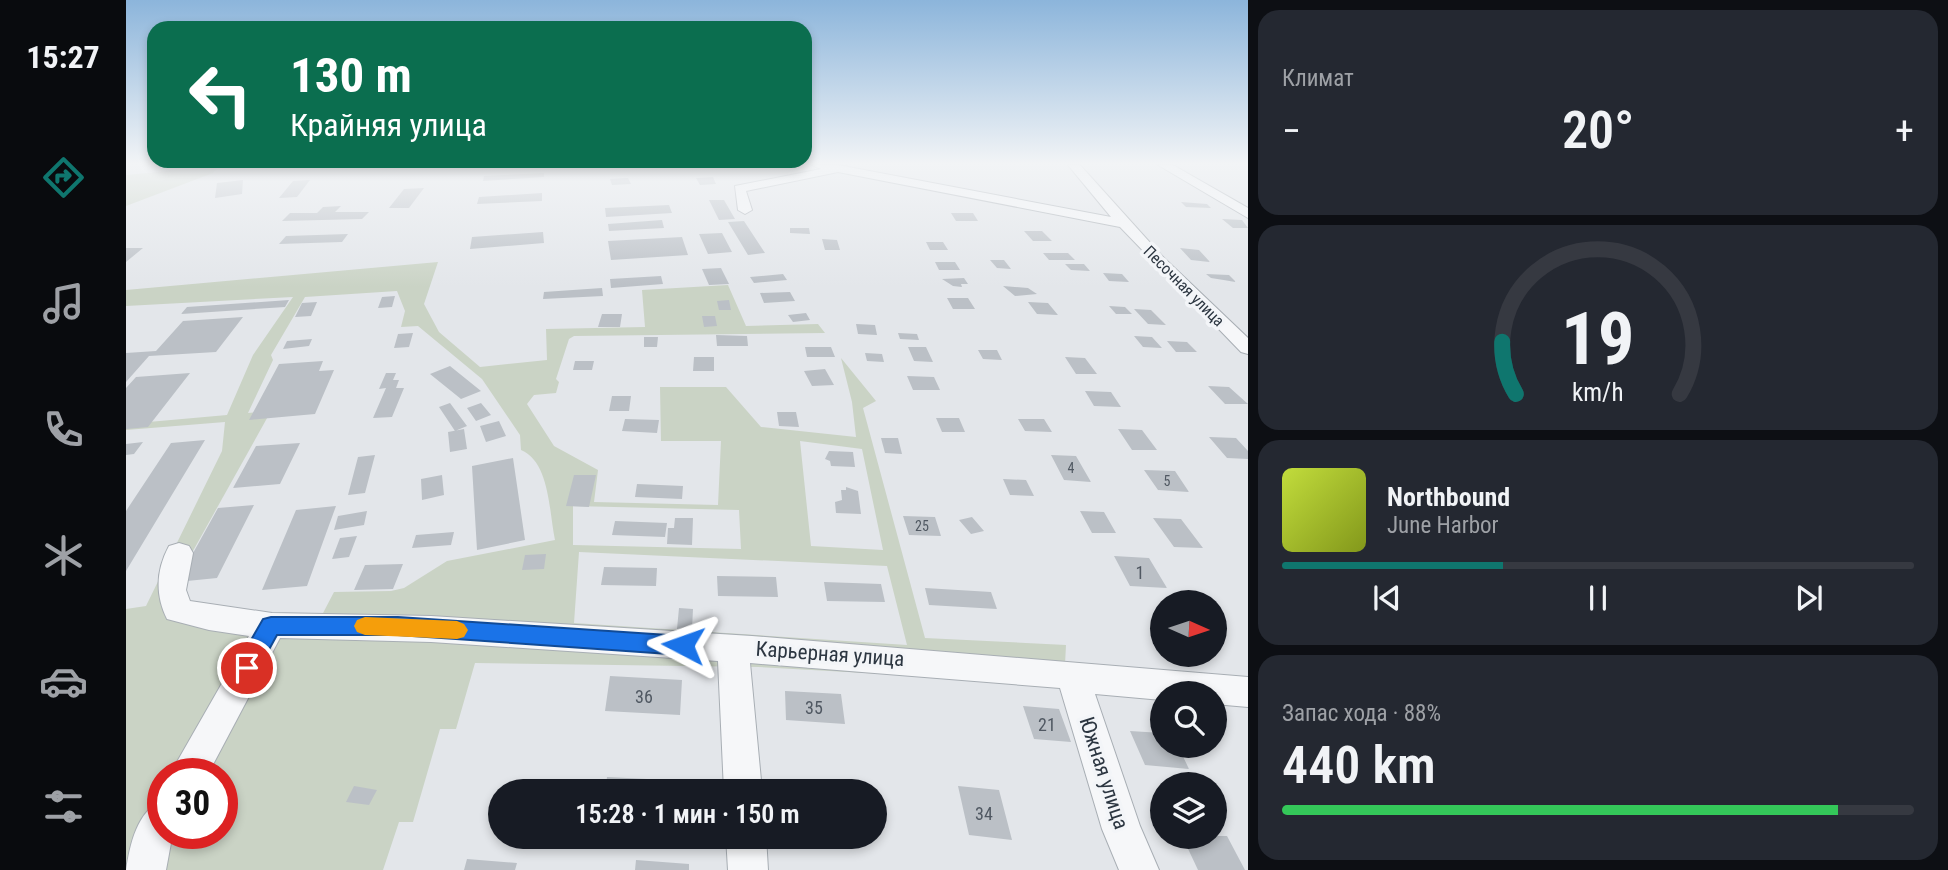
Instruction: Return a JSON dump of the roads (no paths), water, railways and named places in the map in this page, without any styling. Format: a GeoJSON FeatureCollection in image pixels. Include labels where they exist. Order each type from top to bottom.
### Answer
{"type":"FeatureCollection","features":[{"type":"Feature","properties":{"kind":"street"},"geometry":{"type":"LineString","coordinates":[[744,206],[745,210]]}},
{"type":"Feature","properties":{"kind":"street"},"geometry":{"type":"LineString","coordinates":[[1030,206],[1122,223]]}},
{"type":"Feature","properties":{"kind":"street","name":"Песочная улица"},"geometry":{"type":"LineString","coordinates":[[1108,206],[1199,303],[1248,348]]}},
{"type":"Feature","properties":{"kind":"street","name":"Карьерная улица"},"geometry":{"type":"LineString","coordinates":[[179,553],[171,590],[178,610],[216,621],[271,626],[398,626],[830,653],[1072,675],[1103,681],[1248,692]]}},
{"type":"Feature","properties":{"kind":"street"},"geometry":{"type":"LineString","coordinates":[[197,758],[271,626]]}},
{"type":"Feature","properties":{"kind":"street"},"geometry":{"type":"LineString","coordinates":[[733,649],[742,779]]}},
{"type":"Feature","properties":{"kind":"street","name":"Южная улица"},"geometry":{"type":"LineString","coordinates":[[1072,675],[1122,830],[1139,870]]}},
{"type":"Feature","properties":{"kind":"street"},"geometry":{"type":"LineString","coordinates":[[146,870],[150,849]]}},
{"type":"Feature","properties":{"kind":"street"},"geometry":{"type":"LineString","coordinates":[[747,849],[748,870]]}}]}
